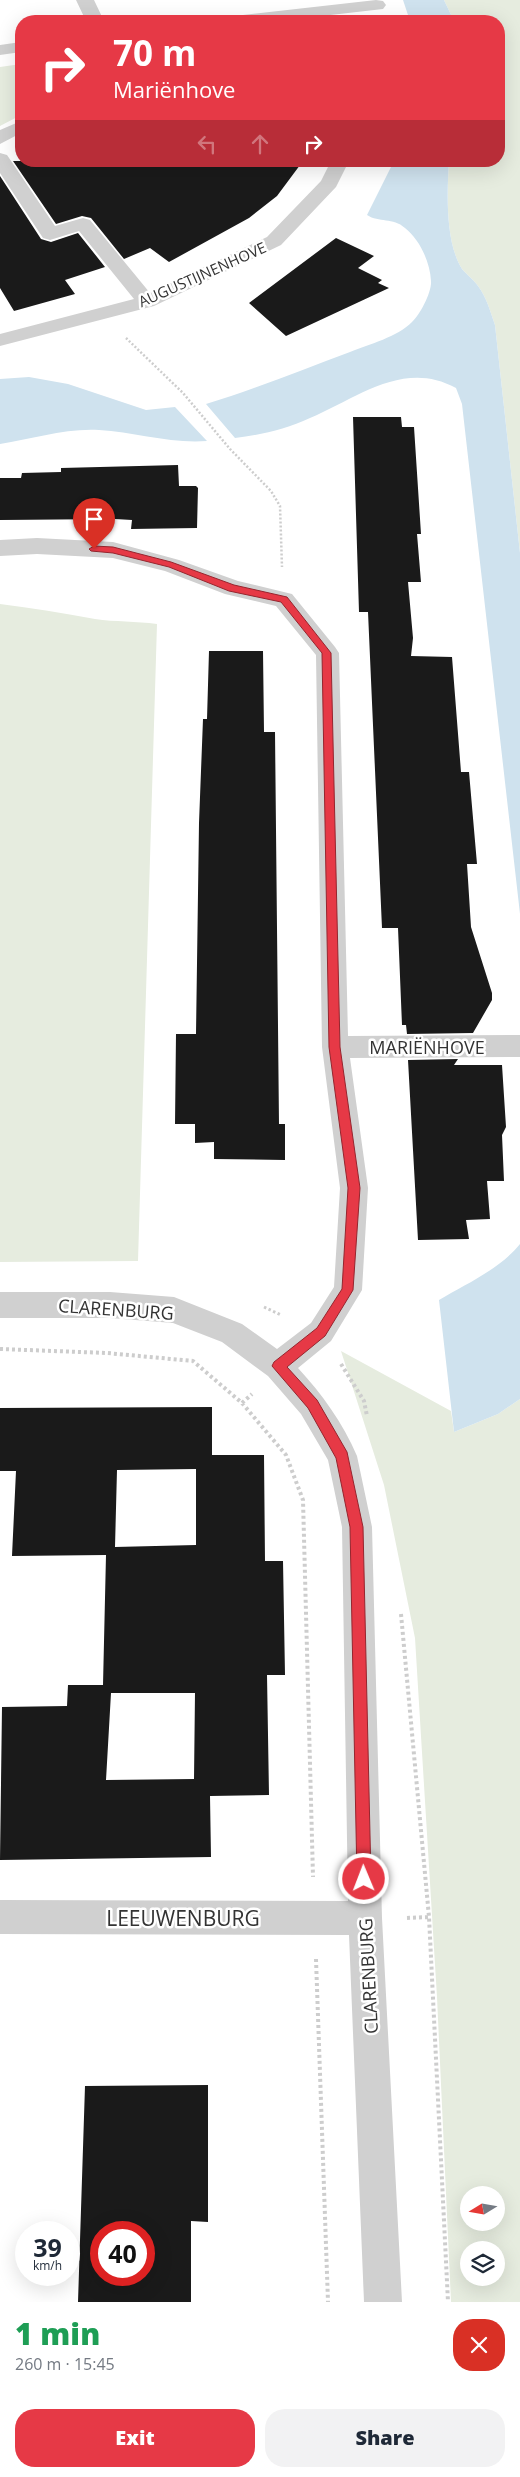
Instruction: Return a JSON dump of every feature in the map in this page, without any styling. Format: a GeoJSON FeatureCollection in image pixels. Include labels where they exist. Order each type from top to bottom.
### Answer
{"type":"FeatureCollection","features":[{"type":"Feature","properties":{"kind":"street"},"geometry":{"type":"LineString","coordinates":[[85,0],[92,15]]}},
{"type":"Feature","properties":{"kind":"street"},"geometry":{"type":"LineString","coordinates":[[306,15],[378,9]]}},
{"type":"Feature","properties":{"kind":"street"},"geometry":{"type":"LineString","coordinates":[[0,50],[15,48]]}},
{"type":"Feature","properties":{"kind":"street"},"geometry":{"type":"LineString","coordinates":[[0,138],[15,129]]}},
{"type":"Feature","properties":{"kind":"street"},"geometry":{"type":"LineString","coordinates":[[0,159],[50,234],[83,224],[147,302]]}},
{"type":"Feature","properties":{"kind":"street","name":"AUGUSTIJNENHOVE"},"geometry":{"type":"LineString","coordinates":[[0,340],[147,302],[274,241],[329,183],[337,167]]}},
{"type":"Feature","properties":{"kind":"street"},"geometry":{"type":"LineString","coordinates":[[0,548],[37,546],[113,550],[171,565],[233,588],[284,600],[327,653],[335,1047],[354,1188],[348,1290],[321,1332],[278,1366]]}},
{"type":"Feature","properties":{"kind":"street","name":"MARIËNHOVE"},"geometry":{"type":"LineString","coordinates":[[335,1047],[520,1046]]}},
{"type":"Feature","properties":{"kind":"street","name":"CLARENBURG"},"geometry":{"type":"LineString","coordinates":[[0,1305],[110,1306],[174,1310],[232,1333],[278,1366],[312,1404],[342,1456],[357,1527],[365,1918],[383,2302]]}},
{"type":"Feature","properties":{"kind":"street","name":"LEEUWENBURG"},"geometry":{"type":"LineString","coordinates":[[0,1917],[365,1918]]}},
{"type":"Feature","properties":{"kind":"path"},"geometry":{"type":"LineString","coordinates":[[99,313],[183,393],[230,449],[271,491],[280,506],[284,600]]}},
{"type":"Feature","properties":{"kind":"path"},"geometry":{"type":"LineString","coordinates":[[0,1349],[107,1353],[193,1361],[242,1403],[286,1455],[303,1500],[328,2302]]}},
{"type":"Feature","properties":{"kind":"shaded area"},"geometry":{"type":"Polygon","coordinates":[[[444,0],[520,0],[520,553],[495,325],[481,291],[462,269],[456,258],[448,216],[449,167],[505,167],[505,15],[451,15],[444,0]]]}},
{"type":"Feature","properties":{"kind":"shaded area"},"geometry":{"type":"Polygon","coordinates":[[[15,65],[15,118],[0,126],[0,67],[15,65]]]}},
{"type":"Feature","properties":{"kind":"shaded area"},"geometry":{"type":"Polygon","coordinates":[[[0,604],[110,621],[157,624],[138,1261],[0,1262],[0,604]]]}},
{"type":"Feature","properties":{"kind":"shaded area"},"geometry":{"type":"Polygon","coordinates":[[[341,1351],[451,1411],[454,1432],[498,1414],[520,1399],[520,2302],[451,2302],[437,1997],[415,1638],[384,1485],[341,1351]]]}},
{"type":"Feature","properties":{"kind":"water"},"geometry":{"type":"Polygon","coordinates":[[[403,0],[444,0],[451,15],[408,15],[403,0]]]}},
{"type":"Feature","properties":{"kind":"water"},"geometry":{"type":"Polygon","coordinates":[[[391,167],[449,167],[448,216],[456,258],[462,269],[484,295],[495,325],[520,553],[520,914],[462,404],[456,388],[437,380],[399,379],[363,392],[328,410],[292,425],[264,433],[235,438],[206,404],[383,340],[399,332],[415,319],[425,303],[431,286],[429,266],[420,245],[410,233],[396,222],[376,219],[367,215],[391,167]]]}},
{"type":"Feature","properties":{"kind":"water"},"geometry":{"type":"Polygon","coordinates":[[[29,377],[68,384],[146,410],[175,407],[207,441],[180,441],[112,431],[87,430],[62,432],[0,444],[0,379],[29,377]]]}},
{"type":"Feature","properties":{"kind":"water"},"geometry":{"type":"Polygon","coordinates":[[[520,1244],[520,1399],[498,1414],[454,1432],[439,1300],[493,1268],[520,1244]]]}},
{"type":"Feature","properties":{"kind":"building"},"geometry":{"type":"Polygon","coordinates":[[[17,167],[299,167],[277,196],[249,218],[169,262],[150,248],[124,259],[91,218],[82,216],[56,224],[17,167]]]}},
{"type":"Feature","properties":{"kind":"building"},"geometry":{"type":"Polygon","coordinates":[[[0,176],[41,239],[51,242],[78,233],[105,267],[65,280],[75,294],[14,311],[0,288],[0,176]]]}},
{"type":"Feature","properties":{"kind":"building"},"geometry":{"type":"Polygon","coordinates":[[[336,238],[374,256],[358,268],[382,280],[378,283],[389,288],[286,336],[249,303],[336,238]]]}},
{"type":"Feature","properties":{"kind":"building"},"geometry":{"type":"Polygon","coordinates":[[[353,417],[401,417],[402,427],[414,427],[421,534],[417,534],[421,582],[408,582],[413,638],[411,656],[452,657],[461,772],[469,772],[477,864],[467,864],[471,927],[492,993],[492,1000],[473,1033],[407,1034],[406,1025],[402,1025],[398,928],[382,928],[368,612],[359,612],[353,417]]]}},
{"type":"Feature","properties":{"kind":"building"},"geometry":{"type":"Polygon","coordinates":[[[178,465],[179,486],[196,486],[198,488],[197,528],[131,529],[132,520],[115,519],[0,520],[0,478],[21,478],[22,473],[61,472],[61,468],[178,465]]]}},
{"type":"Feature","properties":{"kind":"building"},"geometry":{"type":"Polygon","coordinates":[[[209,651],[263,651],[264,732],[275,732],[279,1124],[285,1124],[285,1160],[214,1159],[214,1142],[195,1143],[195,1124],[175,1124],[176,1034],[196,1034],[199,823],[203,719],[207,719],[209,651]]]}},
{"type":"Feature","properties":{"kind":"building"},"geometry":{"type":"Polygon","coordinates":[[[458,1059],[454,1065],[502,1065],[506,1127],[502,1135],[504,1181],[487,1181],[490,1219],[466,1220],[469,1239],[418,1240],[408,1060],[458,1059]]]}},
{"type":"Feature","properties":{"kind":"building"},"geometry":{"type":"Polygon","coordinates":[[[212,1407],[212,1455],[264,1455],[265,1561],[283,1561],[285,1675],[267,1675],[269,1795],[210,1796],[211,1857],[0,1860],[2,1707],[67,1706],[68,1685],[103,1685],[106,1555],[12,1556],[16,1471],[0,1471],[0,1408],[212,1407]],[[196,1469],[117,1470],[115,1547],[196,1545],[196,1469]],[[111,1693],[106,1780],[194,1779],[195,1693],[111,1693]]]}},
{"type":"Feature","properties":{"kind":"building"},"geometry":{"type":"Polygon","coordinates":[[[208,2085],[208,2222],[191,2221],[191,2302],[78,2302],[85,2086],[208,2085]]]}},
{"type":"Feature","properties":{"kind":"route"},"geometry":{"type":"LineString","coordinates":[[94,549],[113,550],[171,565],[233,588],[284,600],[327,653],[335,1047],[354,1188],[348,1290],[321,1332],[278,1366],[312,1404],[342,1456],[357,1527],[364,1879]]}}]}
